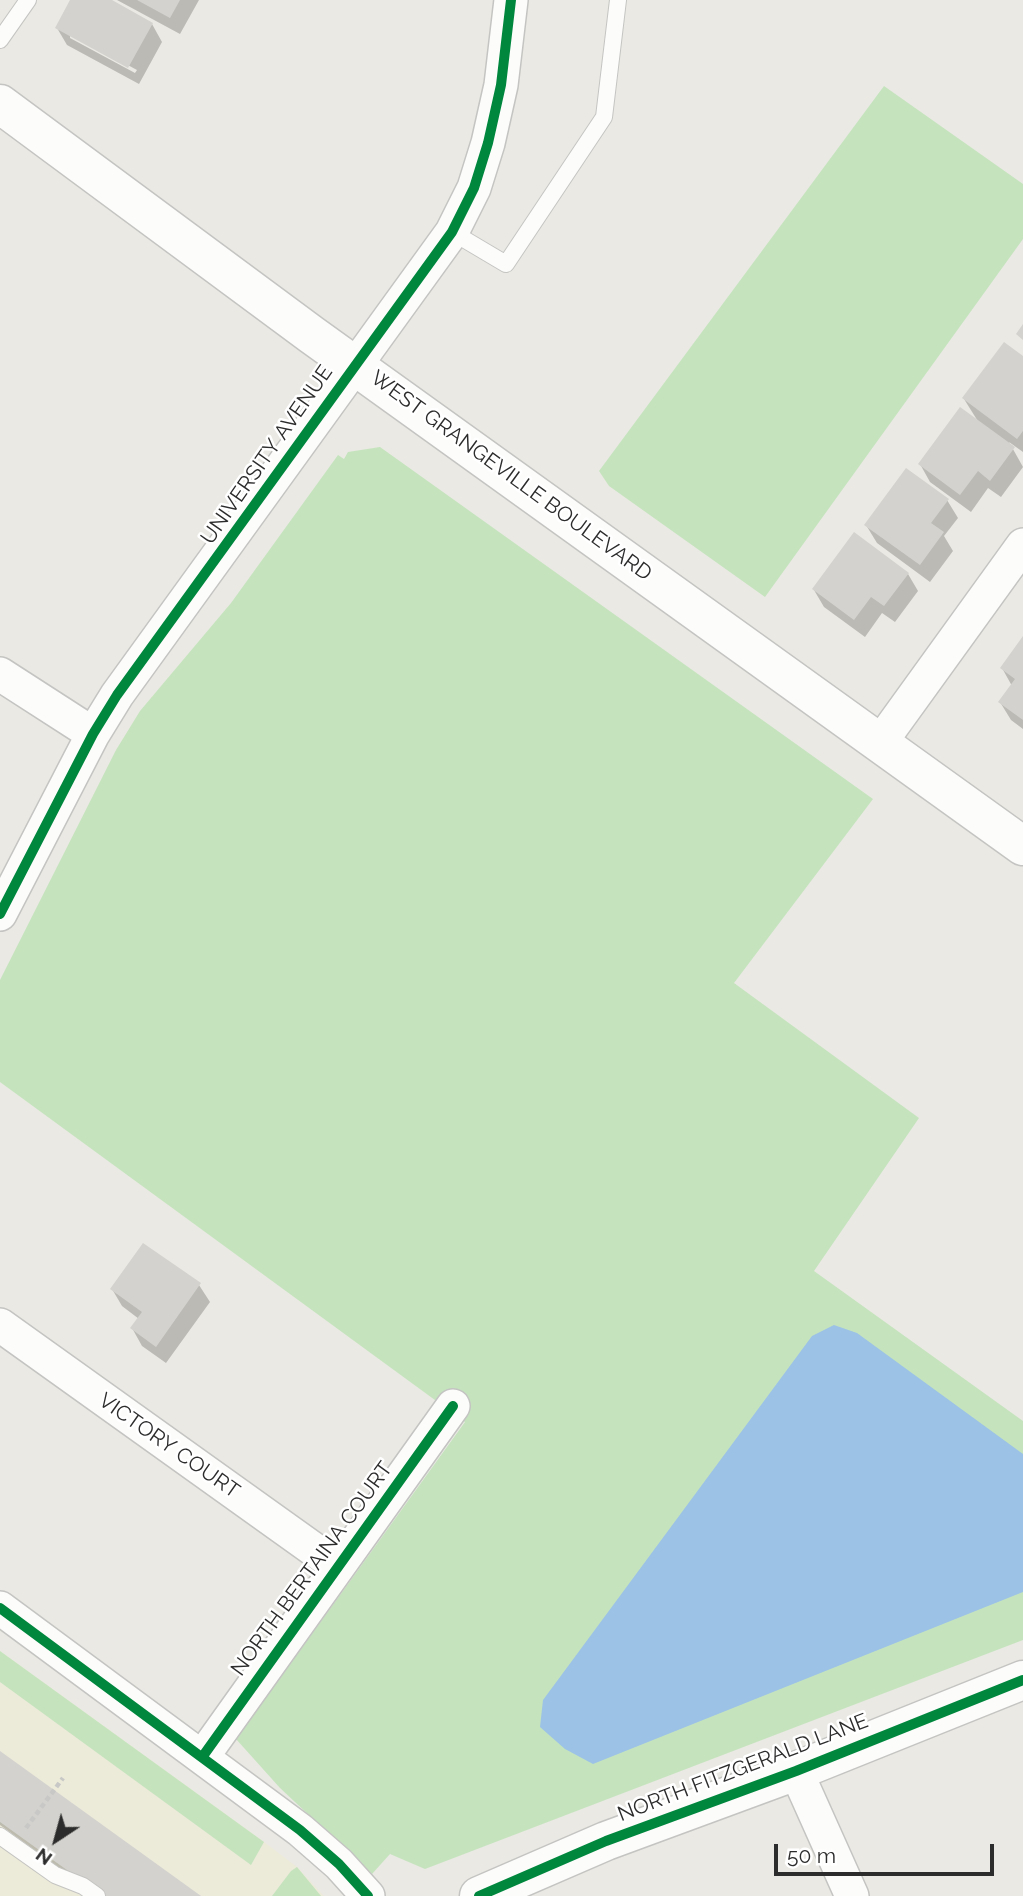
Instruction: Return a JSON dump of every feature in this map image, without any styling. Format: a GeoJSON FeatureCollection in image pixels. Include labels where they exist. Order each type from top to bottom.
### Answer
{"type":"FeatureCollection","features":[{"type":"Feature","properties":{"kind":"main road","name":"WEST GRANGEVILLE BOULEVARD"},"geometry":{"type":"LineString","coordinates":[[0,104],[355,365],[1023,846]]}},
{"type":"Feature","properties":{"kind":"main road","name":"NORTH FITZGERALD LANE"},"geometry":{"type":"LineString","coordinates":[[479,1896],[606,1841],[796,1771],[1023,1680]]}},
{"type":"Feature","properties":{"kind":"street","name":"UNIVERSITY AVENUE"},"geometry":{"type":"LineString","coordinates":[[0,914],[93,734],[117,695],[452,232],[474,188],[488,143],[501,85],[511,0]]}},
{"type":"Feature","properties":{"kind":"street"},"geometry":{"type":"LineString","coordinates":[[880,743],[1023,545]]}},
{"type":"Feature","properties":{"kind":"street"},"geometry":{"type":"LineString","coordinates":[[0,674],[93,734]]}},
{"type":"Feature","properties":{"kind":"street","name":"VICTORY COURT"},"geometry":{"type":"LineString","coordinates":[[0,1325],[337,1566]]}},
{"type":"Feature","properties":{"kind":"street","name":"NORTH BERTAINA COURT"},"geometry":{"type":"LineString","coordinates":[[203,1756],[453,1406]]}},
{"type":"Feature","properties":{"kind":"street"},"geometry":{"type":"LineString","coordinates":[[0,1608],[300,1830],[339,1864],[368,1896]]}},
{"type":"Feature","properties":{"kind":"street"},"geometry":{"type":"LineString","coordinates":[[796,1771],[852,1896]]}},
{"type":"Feature","properties":{"kind":"lane"},"geometry":{"type":"LineString","coordinates":[[0,40],[28,0]]}},
{"type":"Feature","properties":{"kind":"lane"},"geometry":{"type":"LineString","coordinates":[[452,232],[506,264],[604,117],[618,0]]}},
{"type":"Feature","properties":{"kind":"lane"},"geometry":{"type":"LineString","coordinates":[[6,1841],[55,1875],[83,1886],[97,1896]]}},
{"type":"Feature","properties":{"kind":"path"},"geometry":{"type":"LineString","coordinates":[[6,1841],[63,1778]]}},
{"type":"Feature","properties":{"kind":"shaded area"},"geometry":{"type":"Polygon","coordinates":[[[0,1651],[264,1842],[297,1867],[324,1896],[0,1896],[0,1651]]]}},
{"type":"Feature","properties":{"kind":"green space"},"geometry":{"type":"Polygon","coordinates":[[[884,86],[1023,184],[1023,239],[765,597],[609,486],[599,471],[884,86]]]}},
{"type":"Feature","properties":{"kind":"green space"},"geometry":{"type":"Polygon","coordinates":[[[380,447],[873,799],[734,983],[919,1118],[814,1271],[1023,1421],[1023,1640],[425,1869],[390,1854],[372,1874],[280,1788],[236,1739],[465,1422],[0,1082],[0,980],[116,750],[140,711],[231,603],[338,455],[344,459],[348,452],[380,447]]]}},
{"type":"Feature","properties":{"kind":"green space"},"geometry":{"type":"Polygon","coordinates":[[[0,1651],[264,1842],[251,1865],[0,1682],[0,1651]]]}},
{"type":"Feature","properties":{"kind":"green space"},"geometry":{"type":"Polygon","coordinates":[[[297,1867],[321,1896],[272,1896],[291,1871],[297,1867]]]}},
{"type":"Feature","properties":{"kind":"water"},"geometry":{"type":"Polygon","coordinates":[[[834,1325],[857,1333],[1023,1454],[1023,1592],[593,1764],[565,1749],[540,1727],[543,1700],[812,1336],[834,1325]]]}},
{"type":"Feature","properties":{"kind":"building"},"geometry":{"type":"Polygon","coordinates":[[[70,0],[112,0],[153,23],[128,68],[55,28],[70,0]]]}},
{"type":"Feature","properties":{"kind":"building"},"geometry":{"type":"Polygon","coordinates":[[[137,0],[180,0],[170,18],[137,0]]]}},
{"type":"Feature","properties":{"kind":"building"},"geometry":{"type":"Polygon","coordinates":[[[1023,324],[1023,340],[1016,334],[1023,324]]]}},
{"type":"Feature","properties":{"kind":"building"},"geometry":{"type":"Polygon","coordinates":[[[1004,342],[1023,356],[1023,431],[1017,439],[962,398],[1004,342]]]}},
{"type":"Feature","properties":{"kind":"building"},"geometry":{"type":"Polygon","coordinates":[[[960,407],[1015,447],[990,481],[978,471],[960,495],[918,464],[960,407]]]}},
{"type":"Feature","properties":{"kind":"building"},"geometry":{"type":"Polygon","coordinates":[[[906,468],[949,499],[931,523],[944,532],[920,565],[864,525],[906,468]]]}},
{"type":"Feature","properties":{"kind":"building"},"geometry":{"type":"Polygon","coordinates":[[[854,532],[909,573],[884,606],[871,597],[854,620],[812,589],[854,532]]]}},
{"type":"Feature","properties":{"kind":"building"},"geometry":{"type":"Polygon","coordinates":[[[1023,636],[1023,720],[998,702],[1015,679],[1000,668],[1023,636]]]}},
{"type":"Feature","properties":{"kind":"building"},"geometry":{"type":"Polygon","coordinates":[[[143,1243],[201,1283],[156,1347],[130,1328],[142,1312],[110,1289],[143,1243]]]}},
{"type":"Feature","properties":{"kind":"building"},"geometry":{"type":"Polygon","coordinates":[[[0,1751],[201,1896],[103,1896],[0,1822],[0,1751]]]}},
{"type":"Feature","properties":{"kind":"cycle path"},"geometry":{"type":"LineString","coordinates":[[0,914],[93,734],[117,695],[452,232],[474,188],[488,143],[501,85],[511,0]]}},
{"type":"Feature","properties":{"kind":"cycle path"},"geometry":{"type":"LineString","coordinates":[[203,1756],[453,1406]]}},
{"type":"Feature","properties":{"kind":"cycle path"},"geometry":{"type":"LineString","coordinates":[[0,1608],[300,1830],[339,1864],[368,1896]]}},
{"type":"Feature","properties":{"kind":"cycle path"},"geometry":{"type":"LineString","coordinates":[[479,1896],[606,1841],[796,1771],[1023,1680]]}}]}
